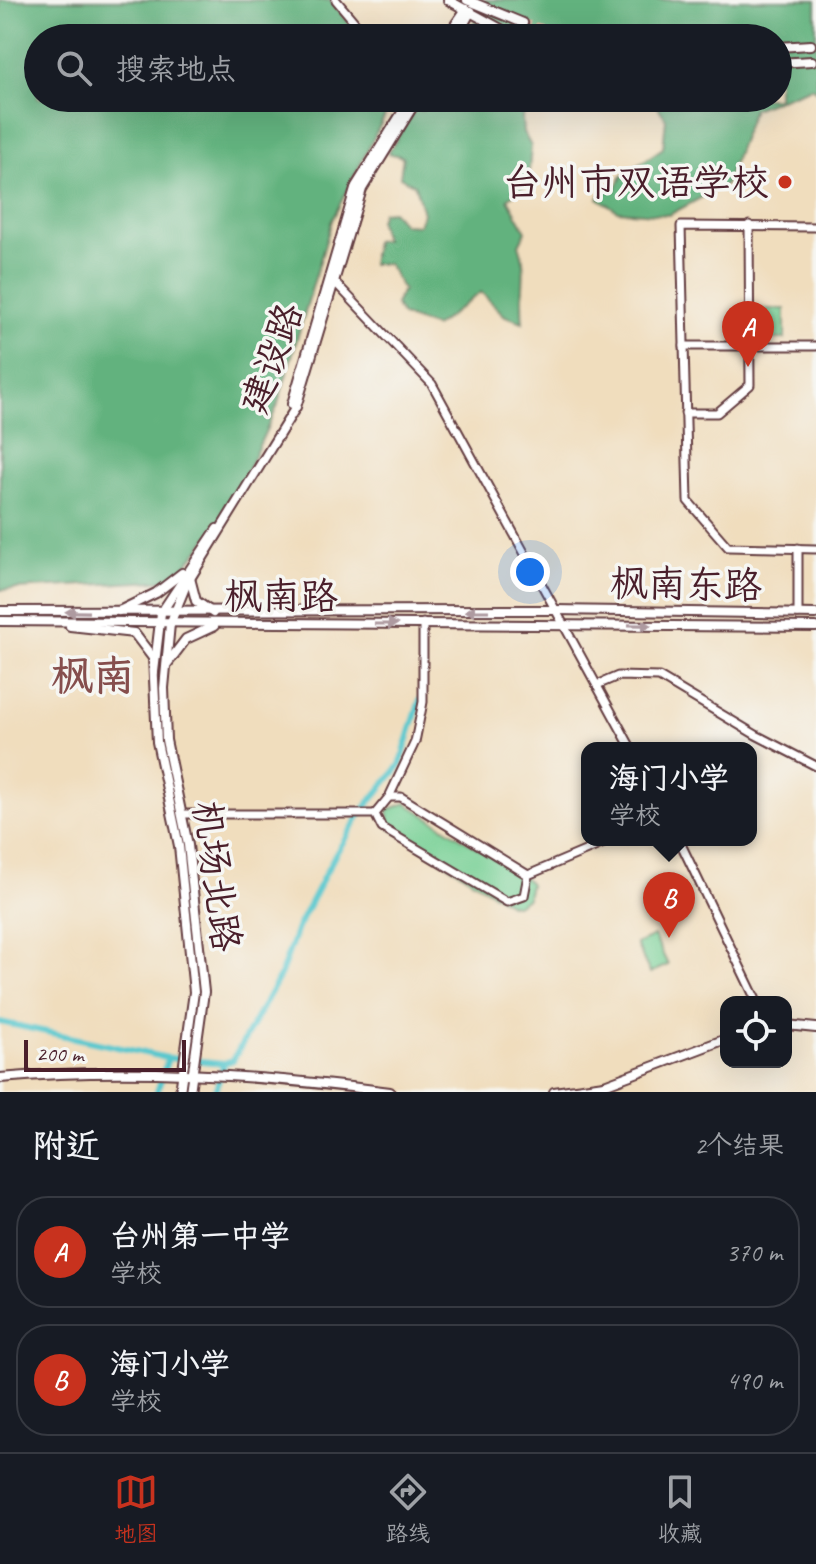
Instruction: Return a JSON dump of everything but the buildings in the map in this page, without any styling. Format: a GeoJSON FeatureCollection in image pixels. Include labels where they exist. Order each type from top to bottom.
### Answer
{"type":"FeatureCollection","features":[{"type":"Feature","properties":{"kind":"main road"},"geometry":{"type":"LineString","coordinates":[[448,0],[489,24]]}},
{"type":"Feature","properties":{"kind":"main road"},"geometry":{"type":"LineString","coordinates":[[462,24],[474,1],[523,23]]}},
{"type":"Feature","properties":{"kind":"main road"},"geometry":{"type":"LineString","coordinates":[[458,24],[467,13]]}},
{"type":"Feature","properties":{"kind":"main road"},"geometry":{"type":"LineString","coordinates":[[792,46],[811,45]]}},
{"type":"Feature","properties":{"kind":"main road"},"geometry":{"type":"LineString","coordinates":[[792,62],[812,61]]}},
{"type":"Feature","properties":{"kind":"main road","name":"建设路"},"geometry":{"type":"LineString","coordinates":[[170,624],[190,578],[296,407],[356,186],[402,112]]}},
{"type":"Feature","properties":{"kind":"main road","name":"建设路"},"geometry":{"type":"LineString","coordinates":[[157,624],[291,404],[362,189],[409,112]]}},
{"type":"Feature","properties":{"kind":"main road"},"geometry":{"type":"LineString","coordinates":[[116,613],[156,593],[189,568]]}},
{"type":"Feature","properties":{"kind":"main road"},"geometry":{"type":"LineString","coordinates":[[190,578],[196,601],[214,613]]}},
{"type":"Feature","properties":{"kind":"main road","name":"枫南路"},"geometry":{"type":"LineString","coordinates":[[0,611],[555,610]]}},
{"type":"Feature","properties":{"kind":"main road","name":"枫南东路"},"geometry":{"type":"LineString","coordinates":[[555,610],[816,614]]}},
{"type":"Feature","properties":{"kind":"main road","name":"枫南路"},"geometry":{"type":"LineString","coordinates":[[0,621],[816,627]]}},
{"type":"Feature","properties":{"kind":"main road"},"geometry":{"type":"LineString","coordinates":[[59,622],[90,630],[134,633],[150,652],[154,672]]}},
{"type":"Feature","properties":{"kind":"main road","name":"机场北路"},"geometry":{"type":"LineString","coordinates":[[157,624],[154,672],[157,742],[179,846],[194,992],[180,1092]]}},
{"type":"Feature","properties":{"kind":"main road","name":"机场北路"},"geometry":{"type":"LineString","coordinates":[[170,624],[165,669],[166,740],[182,814],[204,992],[183,1076],[190,1092]]}},
{"type":"Feature","properties":{"kind":"main road"},"geometry":{"type":"LineString","coordinates":[[165,669],[186,639],[220,624]]}},
{"type":"Feature","properties":{"kind":"main road"},"geometry":{"type":"LineString","coordinates":[[792,1026],[816,1028]]}},
{"type":"Feature","properties":{"kind":"main road"},"geometry":{"type":"LineString","coordinates":[[554,1092],[596,1089],[720,1041]]}},
{"type":"Feature","properties":{"kind":"main road"},"geometry":{"type":"LineString","coordinates":[[0,1078],[58,1073],[282,1078],[390,1092]]}},
{"type":"Feature","properties":{"kind":"street"},"geometry":{"type":"LineString","coordinates":[[336,0],[356,24]]}},
{"type":"Feature","properties":{"kind":"street"},"geometry":{"type":"LineString","coordinates":[[685,413],[717,413],[750,385],[749,225]]}},
{"type":"Feature","properties":{"kind":"street"},"geometry":{"type":"LineString","coordinates":[[816,227],[681,226],[688,501],[728,547],[816,549]]}},
{"type":"Feature","properties":{"kind":"street"},"geometry":{"type":"LineString","coordinates":[[332,279],[432,384],[628,742]]}},
{"type":"Feature","properties":{"kind":"street"},"geometry":{"type":"LineString","coordinates":[[684,346],[816,346]]}},
{"type":"Feature","properties":{"kind":"street"},"geometry":{"type":"LineString","coordinates":[[798,548],[798,614]]}},
{"type":"Feature","properties":{"kind":"street"},"geometry":{"type":"LineString","coordinates":[[375,814],[389,797],[415,742],[423,702],[423,623]]}},
{"type":"Feature","properties":{"kind":"street"},"geometry":{"type":"LineString","coordinates":[[597,685],[618,676],[659,677],[756,735],[816,766]]}},
{"type":"Feature","properties":{"kind":"street"},"geometry":{"type":"LineString","coordinates":[[389,797],[401,797],[528,875]]}},
{"type":"Feature","properties":{"kind":"street"},"geometry":{"type":"LineString","coordinates":[[182,814],[375,814]]}},
{"type":"Feature","properties":{"kind":"street"},"geometry":{"type":"LineString","coordinates":[[375,814],[382,828],[507,902],[524,896],[528,875]]}},
{"type":"Feature","properties":{"kind":"street"},"geometry":{"type":"LineString","coordinates":[[528,875],[597,846]]}},
{"type":"Feature","properties":{"kind":"street"},"geometry":{"type":"LineString","coordinates":[[682,846],[754,996]]}},
{"type":"Feature","properties":{"kind":"green space"},"geometry":{"type":"Polygon","coordinates":[[[0,0],[330,0],[350,24],[24,24],[24,112],[387,112],[332,220],[277,407],[226,516],[174,580],[0,590],[0,0]]]}},
{"type":"Feature","properties":{"kind":"green space"},"geometry":{"type":"Polygon","coordinates":[[[485,0],[816,0],[816,91],[812,87],[792,94],[792,24],[473,24],[485,0]]]}},
{"type":"Feature","properties":{"kind":"green space"},"geometry":{"type":"Polygon","coordinates":[[[413,112],[525,112],[522,117],[523,132],[531,146],[528,183],[508,199],[526,231],[519,245],[524,273],[523,322],[505,316],[481,292],[435,327],[402,316],[395,304],[403,290],[388,264],[371,264],[375,241],[384,240],[379,221],[382,212],[392,211],[404,224],[419,225],[423,213],[415,185],[400,177],[403,157],[388,153],[413,112]]]}},
{"type":"Feature","properties":{"kind":"green space"},"geometry":{"type":"Polygon","coordinates":[[[661,112],[752,112],[725,185],[669,215],[618,211],[598,198],[602,192],[615,190],[622,176],[663,148],[666,119],[661,112]]]}},
{"type":"Feature","properties":{"kind":"green space"},"geometry":{"type":"Polygon","coordinates":[[[754,309],[785,309],[785,339],[755,339],[754,309]]]}},
{"type":"Feature","properties":{"kind":"green space"},"geometry":{"type":"Polygon","coordinates":[[[406,803],[525,878],[530,884],[527,898],[516,905],[510,904],[390,828],[388,810],[406,803]]]}},
{"type":"Feature","properties":{"kind":"green space"},"geometry":{"type":"Polygon","coordinates":[[[654,936],[668,965],[650,973],[636,944],[654,936]]]}},
{"type":"Feature","properties":{"kind":"waterway"},"geometry":{"type":"LineString","coordinates":[[157,1092],[168,1058],[224,1063],[233,1060],[281,974],[297,928],[335,855],[364,809],[400,765],[420,700]]}},
{"type":"Feature","properties":{"kind":"waterway"},"geometry":{"type":"LineString","coordinates":[[0,1022],[168,1058]]}},
{"type":"Feature","properties":{"kind":"waterway"},"geometry":{"type":"LineString","coordinates":[[215,1092],[224,1063]]}},
{"type":"Feature","properties":{"kind":"tunnel"},"geometry":{"type":"LineString","coordinates":[[523,23],[527,24]]}},
{"type":"Feature","properties":{"kind":"place","name":"台州市双语学校"},"geometry":{"type":"Point","coordinates":[785,182]}},
{"type":"Feature","properties":{"kind":"place","name":"台州第一中学"},"geometry":{"type":"Point","coordinates":[748,367]}},
{"type":"Feature","properties":{"kind":"place","name":"海门小学"},"geometry":{"type":"Point","coordinates":[669,938]}},
{"type":"Feature","properties":{"kind":"district","name":"枫南"},"geometry":{"type":"Point","coordinates":[93,675]}}]}
